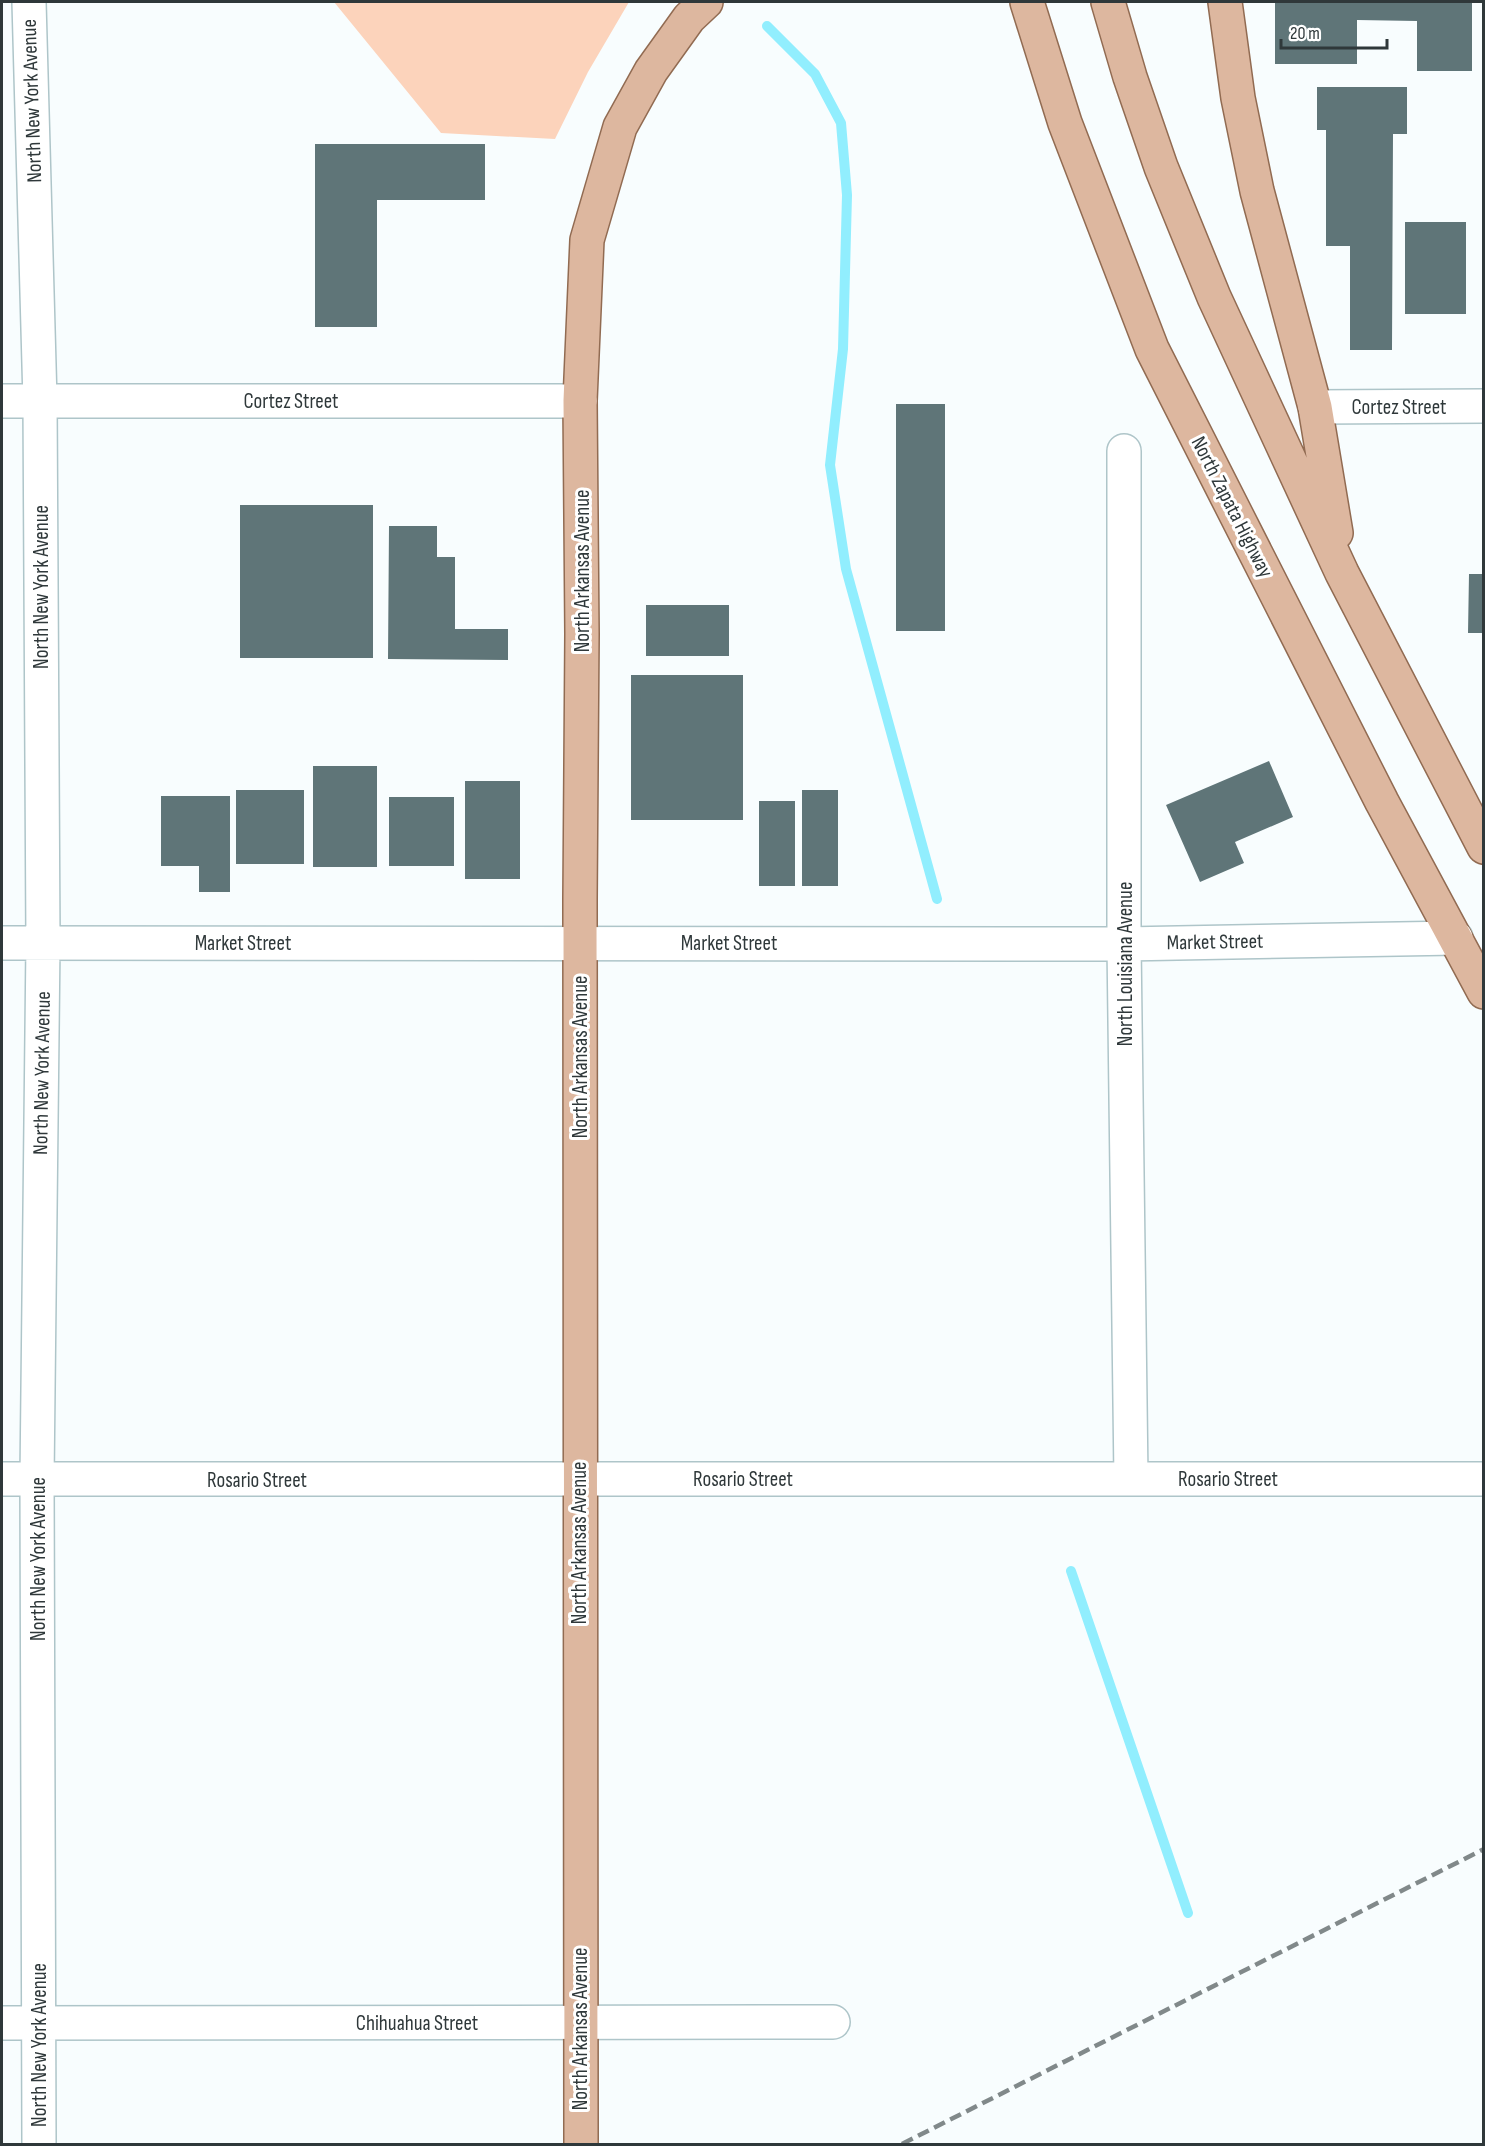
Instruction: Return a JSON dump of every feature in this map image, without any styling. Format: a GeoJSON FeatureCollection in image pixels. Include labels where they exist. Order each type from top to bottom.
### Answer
{"type":"FeatureCollection","features":[{"type":"Feature","properties":{"kind":"main road","name":"North Arkansas Avenue"},"geometry":{"type":"LineString","coordinates":[[581,2145],[579,1480],[582,634],[580,401],[587,240],[620,127],[651,71],[689,18],[706,2]]}},
{"type":"Feature","properties":{"kind":"main road","name":"North Zapata Highway"},"geometry":{"type":"LineString","coordinates":[[1027,2],[1065,123],[1152,349],[1382,802],[1484,993]]}},
{"type":"Feature","properties":{"kind":"main road"},"geometry":{"type":"LineString","coordinates":[[1108,2],[1130,77],[1161,167],[1214,297],[1342,573],[1484,847]]}},
{"type":"Feature","properties":{"kind":"main road"},"geometry":{"type":"LineString","coordinates":[[1130,2],[1130,77]]}},
{"type":"Feature","properties":{"kind":"main road"},"geometry":{"type":"LineString","coordinates":[[1225,2],[1238,98],[1257,191],[1315,407],[1342,573]]}},
{"type":"Feature","properties":{"kind":"street","name":"North New York Avenue"},"geometry":{"type":"LineString","coordinates":[[29,2],[40,401],[43,943],[37,1479],[39,2145]]}},
{"type":"Feature","properties":{"kind":"street","name":"Cortez Street"},"geometry":{"type":"LineString","coordinates":[[2,401],[580,401]]}},
{"type":"Feature","properties":{"kind":"street","name":"Cortez Street"},"geometry":{"type":"LineString","coordinates":[[1315,407],[1484,406]]}},
{"type":"Feature","properties":{"kind":"street","name":"North Louisiana Avenue"},"geometry":{"type":"LineString","coordinates":[[1124,451],[1124,944],[1131,1478]]}},
{"type":"Feature","properties":{"kind":"street","name":"Market Street"},"geometry":{"type":"LineString","coordinates":[[2,943],[1124,944],[1455,938]]}},
{"type":"Feature","properties":{"kind":"street","name":"Rosario Street"},"geometry":{"type":"LineString","coordinates":[[2,1479],[1484,1479]]}},
{"type":"Feature","properties":{"kind":"street","name":"Chihuahua Street"},"geometry":{"type":"LineString","coordinates":[[2,2023],[834,2022]]}},
{"type":"Feature","properties":{"kind":"shaded area"},"geometry":{"type":"Polygon","coordinates":[[[334,2],[629,2],[588,72],[555,139],[441,133],[334,2]]]}},
{"type":"Feature","properties":{"kind":"building"},"geometry":{"type":"Polygon","coordinates":[[[1275,2],[1472,2],[1472,71],[1417,71],[1417,21],[1357,20],[1357,64],[1275,64],[1275,2]]]}},
{"type":"Feature","properties":{"kind":"building"},"geometry":{"type":"Polygon","coordinates":[[[1317,87],[1407,87],[1407,134],[1393,134],[1392,350],[1350,350],[1350,246],[1326,246],[1326,130],[1317,130],[1317,87]]]}},
{"type":"Feature","properties":{"kind":"building"},"geometry":{"type":"Polygon","coordinates":[[[315,144],[485,144],[485,200],[377,200],[377,327],[315,327],[315,144]]]}},
{"type":"Feature","properties":{"kind":"building"},"geometry":{"type":"Polygon","coordinates":[[[1405,222],[1466,222],[1466,314],[1405,314],[1405,222]]]}},
{"type":"Feature","properties":{"kind":"building"},"geometry":{"type":"Polygon","coordinates":[[[896,404],[945,404],[945,631],[896,631],[896,404]]]}},
{"type":"Feature","properties":{"kind":"building"},"geometry":{"type":"Polygon","coordinates":[[[240,505],[373,505],[373,658],[240,658],[240,505]]]}},
{"type":"Feature","properties":{"kind":"building"},"geometry":{"type":"Polygon","coordinates":[[[389,526],[437,526],[437,557],[455,557],[455,629],[508,629],[508,660],[388,659],[389,526]]]}},
{"type":"Feature","properties":{"kind":"building"},"geometry":{"type":"Polygon","coordinates":[[[1469,574],[1484,574],[1484,633],[1468,633],[1469,574]]]}},
{"type":"Feature","properties":{"kind":"building"},"geometry":{"type":"Polygon","coordinates":[[[646,605],[729,605],[729,656],[646,656],[646,605]]]}},
{"type":"Feature","properties":{"kind":"building"},"geometry":{"type":"Polygon","coordinates":[[[631,675],[743,675],[743,820],[631,820],[631,675]]]}},
{"type":"Feature","properties":{"kind":"building"},"geometry":{"type":"Polygon","coordinates":[[[1269,761],[1293,817],[1235,842],[1244,863],[1200,882],[1166,805],[1269,761]]]}},
{"type":"Feature","properties":{"kind":"building"},"geometry":{"type":"Polygon","coordinates":[[[313,766],[377,766],[377,867],[313,867],[313,766]]]}},
{"type":"Feature","properties":{"kind":"building"},"geometry":{"type":"Polygon","coordinates":[[[465,781],[520,781],[520,879],[465,879],[465,781]]]}},
{"type":"Feature","properties":{"kind":"building"},"geometry":{"type":"Polygon","coordinates":[[[236,790],[304,790],[304,864],[236,864],[236,790]]]}},
{"type":"Feature","properties":{"kind":"building"},"geometry":{"type":"Polygon","coordinates":[[[802,790],[838,790],[838,886],[802,886],[802,790]]]}},
{"type":"Feature","properties":{"kind":"building"},"geometry":{"type":"Polygon","coordinates":[[[161,796],[230,796],[230,892],[199,892],[199,866],[161,866],[161,796]]]}},
{"type":"Feature","properties":{"kind":"building"},"geometry":{"type":"Polygon","coordinates":[[[389,797],[454,797],[454,866],[389,866],[389,797]]]}},
{"type":"Feature","properties":{"kind":"building"},"geometry":{"type":"Polygon","coordinates":[[[759,801],[795,801],[795,886],[759,886],[759,801]]]}},
{"type":"Feature","properties":{"kind":"waterway"},"geometry":{"type":"LineString","coordinates":[[767,26],[815,74],[841,123],[847,195],[843,349],[830,465],[846,569],[937,899]]}},
{"type":"Feature","properties":{"kind":"waterway"},"geometry":{"type":"LineString","coordinates":[[1071,1571],[1188,1913]]}},
{"type":"Feature","properties":{"kind":"railway"},"geometry":{"type":"LineString","coordinates":[[902,2144],[1484,1849]]}}]}
